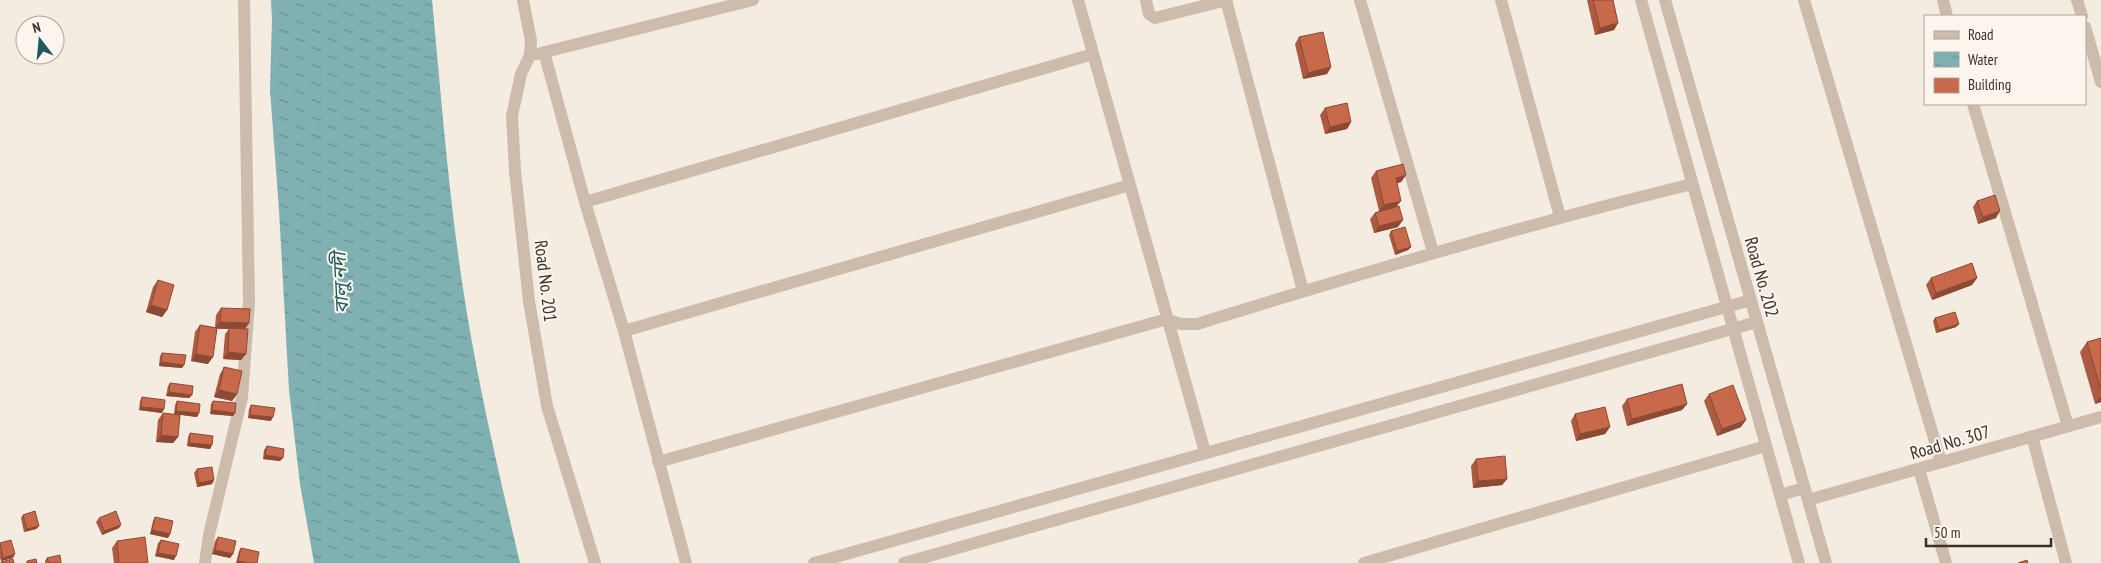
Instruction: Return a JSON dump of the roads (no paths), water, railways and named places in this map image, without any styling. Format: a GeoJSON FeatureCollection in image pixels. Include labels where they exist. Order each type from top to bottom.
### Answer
{"type":"FeatureCollection","features":[{"type":"Feature","properties":{"kind":"street"},"geometry":{"type":"LineString","coordinates":[[205,563],[209,535],[242,397],[249,303],[244,0]]}},
{"type":"Feature","properties":{"kind":"street","name":"Road No. 201"},"geometry":{"type":"LineString","coordinates":[[523,0],[531,41],[530,55],[521,74],[512,116],[515,171],[529,301],[547,406],[596,563]]}},
{"type":"Feature","properties":{"kind":"street"},"geometry":{"type":"LineString","coordinates":[[530,55],[753,0]]}},
{"type":"Feature","properties":{"kind":"street"},"geometry":{"type":"LineString","coordinates":[[1078,0],[1205,452]]}},
{"type":"Feature","properties":{"kind":"street"},"geometry":{"type":"LineString","coordinates":[[1146,0],[1149,14],[1156,18],[1226,0],[1303,291]]}},
{"type":"Feature","properties":{"kind":"street"},"geometry":{"type":"LineString","coordinates":[[1360,0],[1433,252]]}},
{"type":"Feature","properties":{"kind":"street"},"geometry":{"type":"LineString","coordinates":[[1501,0],[1560,217]]}},
{"type":"Feature","properties":{"kind":"street"},"geometry":{"type":"LineString","coordinates":[[1641,0],[1799,563]]}},
{"type":"Feature","properties":{"kind":"street","name":"Road No. 202"},"geometry":{"type":"LineString","coordinates":[[1666,0],[1826,563]]}},
{"type":"Feature","properties":{"kind":"street"},"geometry":{"type":"LineString","coordinates":[[1804,0],[1941,462]]}},
{"type":"Feature","properties":{"kind":"street"},"geometry":{"type":"LineString","coordinates":[[1943,0],[1948,15]]}},
{"type":"Feature","properties":{"kind":"street"},"geometry":{"type":"LineString","coordinates":[[2077,0],[2082,15]]}},
{"type":"Feature","properties":{"kind":"street"},"geometry":{"type":"LineString","coordinates":[[2086,30],[2101,82]]}},
{"type":"Feature","properties":{"kind":"street"},"geometry":{"type":"LineString","coordinates":[[544,52],[585,202],[624,331],[686,563]]}},
{"type":"Feature","properties":{"kind":"street"},"geometry":{"type":"LineString","coordinates":[[585,202],[1093,54]]}},
{"type":"Feature","properties":{"kind":"street"},"geometry":{"type":"LineString","coordinates":[[1973,105],[2068,426]]}},
{"type":"Feature","properties":{"kind":"street"},"geometry":{"type":"LineString","coordinates":[[658,462],[1167,319],[1180,324],[1197,324],[1433,252],[1560,217],[1692,184]]}},
{"type":"Feature","properties":{"kind":"street"},"geometry":{"type":"LineString","coordinates":[[624,331],[1130,185]]}},
{"type":"Feature","properties":{"kind":"street"},"geometry":{"type":"LineString","coordinates":[[814,563],[1751,300]]}},
{"type":"Feature","properties":{"kind":"street"},"geometry":{"type":"LineString","coordinates":[[904,563],[1757,322]]}},
{"type":"Feature","properties":{"kind":"street","name":"Road No. 307"},"geometry":{"type":"LineString","coordinates":[[1780,495],[1806,494],[1919,468],[2101,417]]}},
{"type":"Feature","properties":{"kind":"street"},"geometry":{"type":"LineString","coordinates":[[2032,436],[2066,563]]}},
{"type":"Feature","properties":{"kind":"street"},"geometry":{"type":"LineString","coordinates":[[1364,563],[1766,446]]}},
{"type":"Feature","properties":{"kind":"street"},"geometry":{"type":"LineString","coordinates":[[1919,468],[1946,563]]}},
{"type":"Feature","properties":{"kind":"water","name":"বালু নদী"},"geometry":{"type":"Polygon","coordinates":[[[271,0],[432,0],[449,176],[462,282],[481,388],[520,563],[314,563],[300,484],[289,390],[270,90],[271,0]]]}}]}
